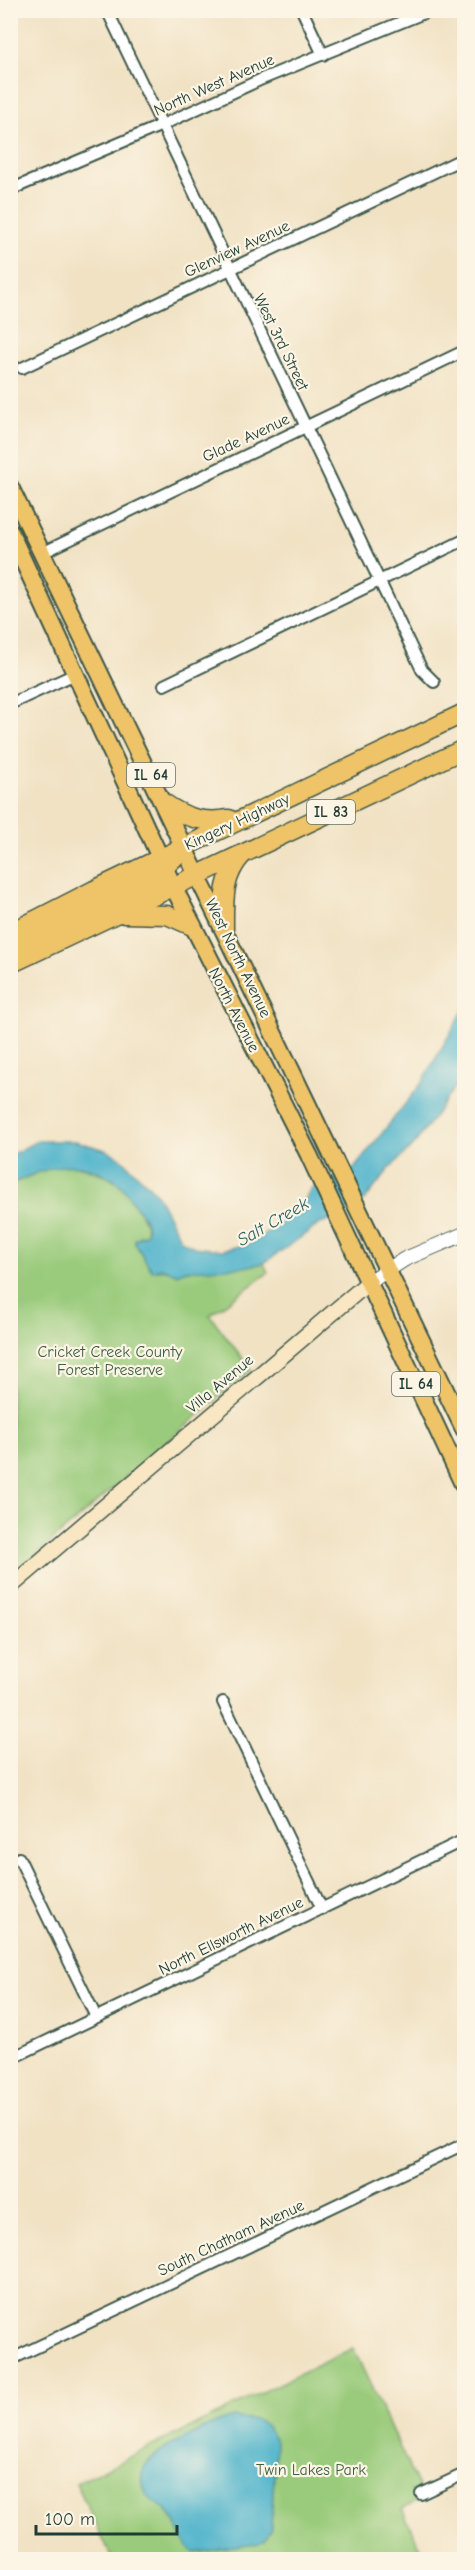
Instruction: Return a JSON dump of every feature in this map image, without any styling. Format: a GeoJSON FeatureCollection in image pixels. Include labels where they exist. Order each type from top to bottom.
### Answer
{"type":"FeatureCollection","features":[{"type":"Feature","properties":{"kind":"highway","name":"Kingery Highway"},"geometry":{"type":"LineString","coordinates":[[10,933],[162,863],[185,846],[465,713]]}},
{"type":"Feature","properties":{"kind":"highway","name":"Kingery Highway"},"geometry":{"type":"LineString","coordinates":[[116,914],[465,748]]}},
{"type":"Feature","properties":{"kind":"highway"},"geometry":{"type":"LineString","coordinates":[[164,803],[177,812],[200,821],[246,817]]}},
{"type":"Feature","properties":{"kind":"highway"},"geometry":{"type":"LineString","coordinates":[[224,929],[225,884],[233,865],[244,852]]}},
{"type":"Feature","properties":{"kind":"highway"},"geometry":{"type":"LineString","coordinates":[[10,951],[153,879],[162,863]]}},
{"type":"Feature","properties":{"kind":"highway"},"geometry":{"type":"LineString","coordinates":[[116,914],[157,913],[192,926]]}},
{"type":"Feature","properties":{"kind":"highway","name":"IL 83"},"geometry":{"type":"LineString","coordinates":[[10,964],[116,914]]}},
{"type":"Feature","properties":{"kind":"main road","name":"West North Avenue"},"geometry":{"type":"LineString","coordinates":[[10,487],[185,846],[386,1270],[465,1429]]}},
{"type":"Feature","properties":{"kind":"main road","name":"North Avenue"},"geometry":{"type":"LineString","coordinates":[[10,532],[192,926],[309,1155],[465,1486]]}},
{"type":"Feature","properties":{"kind":"main road","name":"Villa Avenue"},"geometry":{"type":"LineString","coordinates":[[10,1587],[369,1282]]}},
{"type":"Feature","properties":{"kind":"street","name":"West 3rd Street"},"geometry":{"type":"LineString","coordinates":[[107,10],[379,582],[422,670],[434,682]]}},
{"type":"Feature","properties":{"kind":"street"},"geometry":{"type":"LineString","coordinates":[[302,10],[323,55]]}},
{"type":"Feature","properties":{"kind":"street","name":"North West Avenue"},"geometry":{"type":"LineString","coordinates":[[10,190],[262,79],[431,10]]}},
{"type":"Feature","properties":{"kind":"street","name":"Glenview Avenue"},"geometry":{"type":"LineString","coordinates":[[22,368],[465,158]]}},
{"type":"Feature","properties":{"kind":"street","name":"Glade Avenue"},"geometry":{"type":"LineString","coordinates":[[42,553],[465,351]]}},
{"type":"Feature","properties":{"kind":"street"},"geometry":{"type":"LineString","coordinates":[[164,685],[465,540]]}},
{"type":"Feature","properties":{"kind":"street"},"geometry":{"type":"LineString","coordinates":[[10,704],[75,674]]}},
{"type":"Feature","properties":{"kind":"street"},"geometry":{"type":"LineString","coordinates":[[369,1282],[405,1259],[465,1234]]}},
{"type":"Feature","properties":{"kind":"street"},"geometry":{"type":"LineString","coordinates":[[223,1702],[322,1909]]}},
{"type":"Feature","properties":{"kind":"street","name":"North Ellsworth Avenue"},"geometry":{"type":"LineString","coordinates":[[10,2059],[465,1840]]}},
{"type":"Feature","properties":{"kind":"street"},"geometry":{"type":"LineString","coordinates":[[19,1858],[96,2017]]}},
{"type":"Feature","properties":{"kind":"street","name":"South Chatham Avenue"},"geometry":{"type":"LineString","coordinates":[[10,2360],[465,2144]]}},
{"type":"Feature","properties":{"kind":"street"},"geometry":{"type":"LineString","coordinates":[[421,2494],[465,2474]]}},
{"type":"Feature","properties":{"kind":"green space","name":"Cricket Creek County Forest Preserve"},"geometry":{"type":"Polygon","coordinates":[[[70,1164],[107,1177],[127,1192],[137,1207],[146,1229],[146,1234],[139,1236],[135,1243],[153,1269],[176,1274],[197,1268],[264,1263],[268,1273],[210,1315],[251,1370],[11,1576],[11,1184],[51,1166],[70,1164]]]}},
{"type":"Feature","properties":{"kind":"green space","name":"Twin Lakes Park"},"geometry":{"type":"Polygon","coordinates":[[[353,2348],[424,2499],[402,2509],[426,2559],[113,2559],[76,2483],[353,2348]]]}},
{"type":"Feature","properties":{"kind":"water"},"geometry":{"type":"Polygon","coordinates":[[[464,1009],[464,1074],[414,1145],[389,1169],[365,1200],[338,1218],[320,1224],[264,1263],[244,1267],[186,1270],[176,1274],[161,1268],[152,1271],[135,1243],[135,1239],[146,1234],[147,1226],[144,1219],[123,1188],[104,1174],[90,1168],[64,1166],[39,1172],[11,1184],[11,1155],[37,1141],[75,1141],[106,1150],[121,1158],[156,1193],[181,1240],[194,1247],[222,1250],[250,1244],[299,1212],[311,1189],[353,1170],[421,1084],[464,1009]]]}},
{"type":"Feature","properties":{"kind":"water"},"geometry":{"type":"Polygon","coordinates":[[[234,2417],[255,2420],[266,2425],[276,2442],[271,2529],[264,2540],[256,2544],[195,2553],[183,2540],[171,2515],[146,2494],[142,2480],[144,2469],[151,2459],[172,2445],[200,2430],[234,2417]]]}},
{"type":"Feature","properties":{"kind":"water label","name":"Salt Creek"},"geometry":{"type":"Point","coordinates":[273,1222]}}]}
